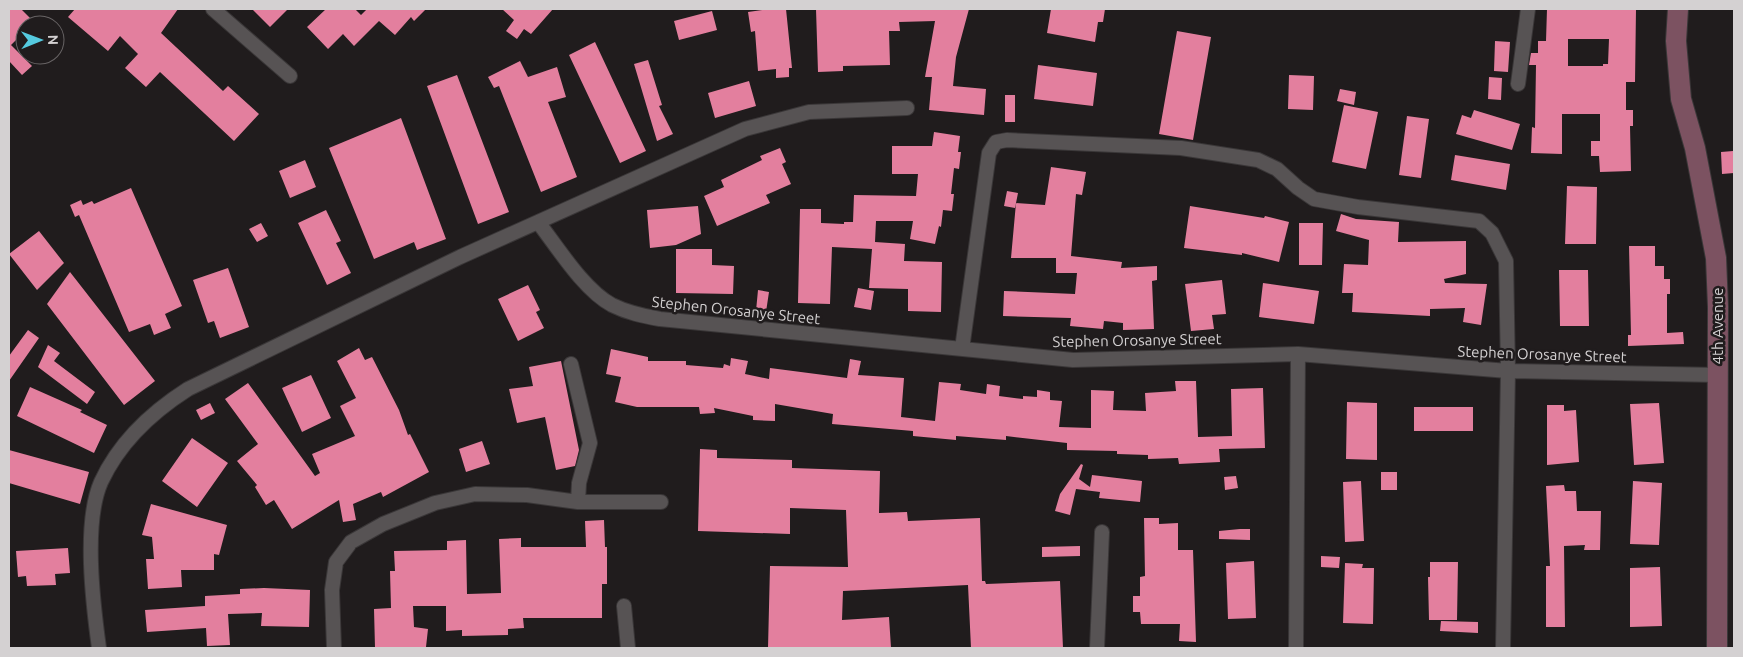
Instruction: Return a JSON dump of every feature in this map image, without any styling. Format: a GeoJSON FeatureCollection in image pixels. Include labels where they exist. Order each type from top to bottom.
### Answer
{"type":"FeatureCollection","features":[{"type":"Feature","properties":{"kind":"street"},"geometry":{"type":"LineString","coordinates":[[213,9],[290,76]]}},
{"type":"Feature","properties":{"kind":"street"},"geometry":{"type":"LineString","coordinates":[[1518,84],[1528,9]]}},
{"type":"Feature","properties":{"kind":"street","name":"4th Avenue"},"geometry":{"type":"LineString","coordinates":[[1678,9],[1676,41],[1681,99],[1695,148],[1716,258],[1718,648]]}},
{"type":"Feature","properties":{"kind":"street"},"geometry":{"type":"LineString","coordinates":[[99,648],[94,614],[91,524],[100,484],[116,454],[160,407],[205,380],[460,257],[745,129],[809,112],[906,108]]}},
{"type":"Feature","properties":{"kind":"street"},"geometry":{"type":"LineString","coordinates":[[962,349],[989,153],[996,142],[1016,140],[1181,148],[1258,160],[1277,169],[1298,188],[1314,199],[1479,221],[1492,233],[1506,261],[1508,371],[1503,648]]}},
{"type":"Feature","properties":{"kind":"street","name":"Stephen Orosanye Street"},"geometry":{"type":"LineString","coordinates":[[538,222],[583,280],[610,304],[633,314],[660,319],[1073,360],[1298,354],[1508,371],[1718,375]]}},
{"type":"Feature","properties":{"kind":"street"},"geometry":{"type":"LineString","coordinates":[[1296,648],[1298,354]]}},
{"type":"Feature","properties":{"kind":"street"},"geometry":{"type":"LineString","coordinates":[[571,364],[590,443],[579,484],[578,502]]}},
{"type":"Feature","properties":{"kind":"street"},"geometry":{"type":"LineString","coordinates":[[334,648],[332,590],[336,562],[351,542],[383,524],[434,503],[476,494],[527,495],[578,502],[661,502]]}},
{"type":"Feature","properties":{"kind":"street"},"geometry":{"type":"LineString","coordinates":[[1098,648],[1102,532]]}},
{"type":"Feature","properties":{"kind":"street"},"geometry":{"type":"LineString","coordinates":[[624,606],[628,648]]}},
{"type":"Feature","properties":{"kind":"building"},"geometry":{"type":"Polygon","coordinates":[[[9,9],[21,9],[27,15],[15,15],[15,41],[11,45],[15,49],[15,65],[32,66],[22,75],[9,61],[9,9]]]}},
{"type":"Feature","properties":{"kind":"building"},"geometry":{"type":"Polygon","coordinates":[[[75,9],[178,9],[161,33],[223,91],[228,86],[259,114],[234,141],[160,72],[146,87],[125,68],[138,54],[120,36],[108,51],[68,17],[75,9]]]}},
{"type":"Feature","properties":{"kind":"building"},"geometry":{"type":"Polygon","coordinates":[[[252,9],[288,9],[270,27],[252,9]]]}},
{"type":"Feature","properties":{"kind":"building"},"geometry":{"type":"Polygon","coordinates":[[[326,9],[355,9],[361,15],[367,9],[426,9],[414,21],[411,17],[395,35],[379,21],[354,46],[343,34],[328,49],[307,27],[326,9]]]}},
{"type":"Feature","properties":{"kind":"building"},"geometry":{"type":"Polygon","coordinates":[[[502,9],[553,9],[531,34],[524,29],[517,39],[506,31],[514,20],[502,9]]]}},
{"type":"Feature","properties":{"kind":"building"},"geometry":{"type":"Polygon","coordinates":[[[786,9],[792,68],[789,68],[789,77],[776,78],[776,69],[758,71],[755,31],[751,32],[748,12],[786,9]]]}},
{"type":"Feature","properties":{"kind":"building"},"geometry":{"type":"Polygon","coordinates":[[[816,9],[969,9],[956,57],[953,86],[986,89],[984,115],[929,110],[932,77],[925,77],[935,21],[899,22],[900,31],[889,31],[890,65],[843,66],[843,71],[818,72],[816,9]]]}},
{"type":"Feature","properties":{"kind":"building"},"geometry":{"type":"Polygon","coordinates":[[[1051,9],[1105,9],[1103,22],[1098,22],[1095,42],[1047,33],[1051,9]]]}},
{"type":"Feature","properties":{"kind":"building"},"geometry":{"type":"Polygon","coordinates":[[[1547,9],[1636,9],[1635,82],[1626,82],[1626,110],[1633,110],[1633,126],[1630,126],[1631,171],[1600,172],[1599,156],[1591,156],[1591,141],[1600,141],[1600,114],[1562,114],[1562,154],[1531,153],[1532,127],[1535,128],[1536,65],[1529,65],[1531,53],[1538,53],[1538,41],[1546,41],[1547,9]],[[1568,39],[1568,66],[1603,66],[1603,64],[1608,64],[1609,39],[1568,39]]]}},
{"type":"Feature","properties":{"kind":"building"},"geometry":{"type":"Polygon","coordinates":[[[712,11],[717,30],[679,40],[674,21],[712,11]]]}},
{"type":"Feature","properties":{"kind":"building"},"geometry":{"type":"Polygon","coordinates":[[[1177,31],[1211,37],[1193,140],[1159,134],[1177,31]]]}},
{"type":"Feature","properties":{"kind":"building"},"geometry":{"type":"Polygon","coordinates":[[[1495,41],[1510,42],[1508,72],[1494,71],[1495,41]]]}},
{"type":"Feature","properties":{"kind":"building"},"geometry":{"type":"Polygon","coordinates":[[[595,42],[646,151],[620,163],[569,55],[595,42]]]}},
{"type":"Feature","properties":{"kind":"building"},"geometry":{"type":"Polygon","coordinates":[[[648,60],[662,105],[659,106],[673,134],[657,141],[634,64],[648,60]]]}},
{"type":"Feature","properties":{"kind":"building"},"geometry":{"type":"Polygon","coordinates":[[[520,61],[528,77],[557,67],[566,97],[548,102],[577,177],[541,192],[499,86],[494,88],[488,77],[520,61]]]}},
{"type":"Feature","properties":{"kind":"building"},"geometry":{"type":"Polygon","coordinates":[[[1038,65],[1097,73],[1093,106],[1034,99],[1038,65]]]}},
{"type":"Feature","properties":{"kind":"building"},"geometry":{"type":"Polygon","coordinates":[[[457,75],[509,212],[478,224],[427,86],[457,75]]]}},
{"type":"Feature","properties":{"kind":"building"},"geometry":{"type":"Polygon","coordinates":[[[1289,75],[1314,76],[1313,110],[1288,109],[1289,75]]]}},
{"type":"Feature","properties":{"kind":"building"},"geometry":{"type":"Polygon","coordinates":[[[1489,77],[1502,78],[1501,100],[1488,99],[1489,77]]]}},
{"type":"Feature","properties":{"kind":"building"},"geometry":{"type":"Polygon","coordinates":[[[749,81],[756,106],[715,118],[708,93],[749,81]]]}},
{"type":"Feature","properties":{"kind":"building"},"geometry":{"type":"Polygon","coordinates":[[[1340,89],[1356,92],[1354,105],[1337,101],[1340,89]]]}},
{"type":"Feature","properties":{"kind":"building"},"geometry":{"type":"Polygon","coordinates":[[[1005,95],[1015,95],[1015,122],[1005,122],[1005,95]]]}},
{"type":"Feature","properties":{"kind":"building"},"geometry":{"type":"Polygon","coordinates":[[[1344,105],[1378,112],[1366,169],[1332,162],[1344,105]]]}},
{"type":"Feature","properties":{"kind":"building"},"geometry":{"type":"Polygon","coordinates":[[[1474,110],[1520,124],[1512,150],[1456,134],[1462,115],[1471,118],[1474,110]]]}},
{"type":"Feature","properties":{"kind":"building"},"geometry":{"type":"Polygon","coordinates":[[[1407,116],[1429,119],[1421,178],[1399,175],[1407,116]]]}},
{"type":"Feature","properties":{"kind":"building"},"geometry":{"type":"Polygon","coordinates":[[[401,118],[446,239],[417,250],[414,242],[374,259],[329,148],[401,118]]]}},
{"type":"Feature","properties":{"kind":"building"},"geometry":{"type":"Polygon","coordinates":[[[934,132],[960,136],[958,152],[961,152],[959,169],[954,168],[951,194],[954,194],[952,211],[943,210],[941,227],[939,226],[935,244],[910,239],[913,221],[876,221],[875,242],[905,244],[904,261],[942,262],[941,312],[908,311],[908,289],[869,288],[872,249],[832,247],[830,304],[798,303],[800,209],[821,209],[821,223],[844,224],[844,222],[853,222],[854,195],[916,196],[918,174],[892,174],[892,146],[932,146],[934,132]]]}},
{"type":"Feature","properties":{"kind":"building"},"geometry":{"type":"Polygon","coordinates":[[[780,148],[786,162],[782,164],[791,184],[766,195],[770,203],[717,226],[704,196],[724,187],[721,180],[762,160],[760,156],[780,148]]]}},
{"type":"Feature","properties":{"kind":"building"},"geometry":{"type":"Polygon","coordinates":[[[1733,151],[1734,173],[1722,174],[1721,152],[1733,151]]]}},
{"type":"Feature","properties":{"kind":"building"},"geometry":{"type":"Polygon","coordinates":[[[1455,155],[1510,164],[1506,190],[1451,180],[1455,155]]]}},
{"type":"Feature","properties":{"kind":"building"},"geometry":{"type":"Polygon","coordinates":[[[305,160],[316,187],[290,198],[279,171],[305,160]]]}},
{"type":"Feature","properties":{"kind":"building"},"geometry":{"type":"Polygon","coordinates":[[[1051,167],[1086,172],[1082,195],[1076,194],[1071,256],[1122,262],[1121,268],[1157,266],[1157,280],[1152,281],[1154,329],[1123,330],[1123,323],[1104,321],[1103,329],[1070,326],[1071,318],[1003,316],[1004,291],[1075,294],[1077,273],[1056,273],[1056,258],[1011,258],[1016,203],[1045,205],[1051,167]]]}},
{"type":"Feature","properties":{"kind":"building"},"geometry":{"type":"Polygon","coordinates":[[[1567,186],[1597,187],[1596,244],[1565,244],[1567,186]]]}},
{"type":"Feature","properties":{"kind":"building"},"geometry":{"type":"Polygon","coordinates":[[[131,188],[182,306],[165,314],[171,328],[154,335],[150,324],[129,332],[79,215],[75,217],[70,205],[81,200],[83,205],[92,201],[94,204],[131,188]]]}},
{"type":"Feature","properties":{"kind":"building"},"geometry":{"type":"Polygon","coordinates":[[[1007,191],[1018,193],[1015,208],[1004,206],[1007,191]]]}},
{"type":"Feature","properties":{"kind":"building"},"geometry":{"type":"Polygon","coordinates":[[[698,206],[701,234],[676,245],[650,248],[647,210],[698,206]]]}},
{"type":"Feature","properties":{"kind":"building"},"geometry":{"type":"Polygon","coordinates":[[[1190,206],[1264,218],[1265,216],[1289,222],[1279,262],[1242,253],[1242,255],[1184,248],[1190,206]]]}},
{"type":"Feature","properties":{"kind":"building"},"geometry":{"type":"Polygon","coordinates":[[[326,210],[341,241],[336,243],[351,273],[327,285],[298,223],[326,210]]]}},
{"type":"Feature","properties":{"kind":"building"},"geometry":{"type":"Polygon","coordinates":[[[1341,214],[1356,219],[1399,222],[1398,242],[1466,241],[1466,274],[1444,279],[1445,283],[1487,284],[1481,325],[1463,322],[1465,308],[1430,309],[1430,316],[1352,312],[1353,293],[1342,293],[1344,264],[1368,265],[1369,240],[1336,231],[1341,214]]]}},
{"type":"Feature","properties":{"kind":"building"},"geometry":{"type":"Polygon","coordinates":[[[261,223],[268,236],[257,242],[249,229],[261,223]]]}},
{"type":"Feature","properties":{"kind":"building"},"geometry":{"type":"Polygon","coordinates":[[[1299,223],[1323,223],[1322,265],[1299,265],[1299,223]]]}},
{"type":"Feature","properties":{"kind":"building"},"geometry":{"type":"Polygon","coordinates":[[[39,231],[64,263],[37,290],[9,254],[39,231]]]}},
{"type":"Feature","properties":{"kind":"building"},"geometry":{"type":"Polygon","coordinates":[[[1629,246],[1655,246],[1655,266],[1664,266],[1664,279],[1670,279],[1670,294],[1667,294],[1667,333],[1683,332],[1684,344],[1628,346],[1628,335],[1631,335],[1629,246]]]}},
{"type":"Feature","properties":{"kind":"building"},"geometry":{"type":"Polygon","coordinates":[[[676,249],[712,249],[712,265],[734,266],[733,294],[676,293],[676,249]]]}},
{"type":"Feature","properties":{"kind":"building"},"geometry":{"type":"Polygon","coordinates":[[[228,268],[249,327],[220,338],[214,321],[208,323],[193,280],[228,268]]]}},
{"type":"Feature","properties":{"kind":"building"},"geometry":{"type":"Polygon","coordinates":[[[1559,270],[1588,270],[1589,326],[1560,326],[1559,270]]]}},
{"type":"Feature","properties":{"kind":"building"},"geometry":{"type":"Polygon","coordinates":[[[70,272],[155,381],[124,405],[47,304],[70,272]]]}},
{"type":"Feature","properties":{"kind":"building"},"geometry":{"type":"Polygon","coordinates":[[[1222,280],[1226,314],[1212,315],[1214,329],[1191,331],[1185,284],[1222,280]]]}},
{"type":"Feature","properties":{"kind":"building"},"geometry":{"type":"Polygon","coordinates":[[[1263,283],[1319,291],[1314,324],[1259,317],[1263,283]]]}},
{"type":"Feature","properties":{"kind":"building"},"geometry":{"type":"Polygon","coordinates":[[[528,285],[540,310],[536,312],[544,328],[518,341],[498,299],[528,285]]]}},
{"type":"Feature","properties":{"kind":"building"},"geometry":{"type":"Polygon","coordinates":[[[858,288],[874,291],[871,310],[854,307],[858,288]]]}},
{"type":"Feature","properties":{"kind":"building"},"geometry":{"type":"Polygon","coordinates":[[[758,290],[769,292],[766,312],[756,311],[758,290]]]}},
{"type":"Feature","properties":{"kind":"building"},"geometry":{"type":"Polygon","coordinates":[[[28,330],[39,338],[9,381],[9,356],[28,330]]]}},
{"type":"Feature","properties":{"kind":"building"},"geometry":{"type":"Polygon","coordinates":[[[48,345],[60,353],[54,361],[95,392],[87,404],[38,367],[48,345]]]}},
{"type":"Feature","properties":{"kind":"building"},"geometry":{"type":"Polygon","coordinates":[[[359,348],[365,360],[372,357],[399,410],[408,435],[410,434],[429,472],[383,497],[381,492],[353,504],[356,520],[343,522],[339,500],[292,529],[274,500],[266,505],[255,487],[257,485],[237,461],[258,444],[225,399],[248,383],[315,476],[320,473],[312,454],[355,436],[340,406],[356,398],[337,361],[359,348]]]}},
{"type":"Feature","properties":{"kind":"building"},"geometry":{"type":"Polygon","coordinates":[[[611,349],[648,357],[648,361],[686,361],[686,365],[723,368],[724,364],[730,366],[731,358],[748,361],[745,374],[769,379],[770,368],[847,378],[850,359],[861,361],[858,375],[904,378],[901,417],[935,421],[939,382],[961,384],[960,390],[986,394],[987,384],[1000,386],[999,396],[1023,399],[1023,396],[1037,397],[1037,390],[1050,392],[1050,400],[1062,401],[1059,427],[1091,428],[1091,390],[1114,391],[1113,410],[1146,411],[1145,393],[1176,391],[1175,381],[1196,381],[1198,437],[1232,436],[1231,389],[1263,388],[1265,448],[1219,449],[1220,462],[1179,464],[1178,458],[1148,459],[1148,455],[1117,454],[1117,451],[1067,450],[1067,443],[1006,436],[1006,440],[956,436],[956,440],[913,436],[913,431],[832,424],[833,414],[775,404],[775,421],[753,420],[753,416],[714,408],[715,413],[700,414],[699,407],[637,407],[615,402],[621,377],[606,374],[611,349]]]}},
{"type":"Feature","properties":{"kind":"building"},"geometry":{"type":"Polygon","coordinates":[[[561,361],[579,450],[575,466],[556,470],[545,417],[517,423],[509,389],[533,386],[529,367],[561,361]]]}},
{"type":"Feature","properties":{"kind":"building"},"geometry":{"type":"Polygon","coordinates":[[[311,375],[331,418],[302,432],[282,388],[311,375]]]}},
{"type":"Feature","properties":{"kind":"building"},"geometry":{"type":"Polygon","coordinates":[[[30,387],[82,410],[80,412],[107,425],[94,453],[17,416],[30,387]]]}},
{"type":"Feature","properties":{"kind":"building"},"geometry":{"type":"Polygon","coordinates":[[[1347,402],[1377,403],[1377,460],[1346,459],[1347,402]]]}},
{"type":"Feature","properties":{"kind":"building"},"geometry":{"type":"Polygon","coordinates":[[[210,403],[215,413],[201,420],[196,410],[210,403]]]}},
{"type":"Feature","properties":{"kind":"building"},"geometry":{"type":"Polygon","coordinates":[[[1659,403],[1664,463],[1634,465],[1630,404],[1659,403]]]}},
{"type":"Feature","properties":{"kind":"building"},"geometry":{"type":"Polygon","coordinates":[[[1547,405],[1564,405],[1564,411],[1576,410],[1579,462],[1547,465],[1547,405]]]}},
{"type":"Feature","properties":{"kind":"building"},"geometry":{"type":"Polygon","coordinates":[[[1414,407],[1473,407],[1473,431],[1414,431],[1414,407]]]}},
{"type":"Feature","properties":{"kind":"building"},"geometry":{"type":"Polygon","coordinates":[[[192,438],[228,463],[197,507],[162,481],[192,438]]]}},
{"type":"Feature","properties":{"kind":"building"},"geometry":{"type":"Polygon","coordinates":[[[482,441],[490,464],[466,472],[459,449],[482,441]]]}},
{"type":"Feature","properties":{"kind":"building"},"geometry":{"type":"Polygon","coordinates":[[[700,449],[717,450],[717,458],[792,460],[792,468],[880,471],[879,513],[907,512],[908,521],[980,518],[982,581],[985,581],[986,584],[1060,581],[1063,648],[971,648],[968,585],[843,591],[842,620],[889,617],[891,648],[768,648],[770,566],[848,567],[846,510],[790,508],[790,534],[698,531],[700,449]]]}},
{"type":"Feature","properties":{"kind":"building"},"geometry":{"type":"Polygon","coordinates":[[[9,450],[89,472],[80,504],[9,483],[9,450]]]}},
{"type":"Feature","properties":{"kind":"building"},"geometry":{"type":"Polygon","coordinates":[[[1081,464],[1083,465],[1079,479],[1090,487],[1092,475],[1142,481],[1140,502],[1099,498],[1100,492],[1076,489],[1070,515],[1055,511],[1060,494],[1081,464]]]}},
{"type":"Feature","properties":{"kind":"building"},"geometry":{"type":"Polygon","coordinates":[[[1381,472],[1397,472],[1397,490],[1381,490],[1381,472]]]}},
{"type":"Feature","properties":{"kind":"building"},"geometry":{"type":"Polygon","coordinates":[[[1236,476],[1238,488],[1225,490],[1224,477],[1236,476]]]}},
{"type":"Feature","properties":{"kind":"building"},"geometry":{"type":"Polygon","coordinates":[[[1361,481],[1364,541],[1345,542],[1343,482],[1361,481]]]}},
{"type":"Feature","properties":{"kind":"building"},"geometry":{"type":"Polygon","coordinates":[[[1633,481],[1662,483],[1659,545],[1630,544],[1633,481]]]}},
{"type":"Feature","properties":{"kind":"building"},"geometry":{"type":"Polygon","coordinates":[[[1564,485],[1565,491],[1576,491],[1577,511],[1601,511],[1600,550],[1584,550],[1585,545],[1564,546],[1565,627],[1546,627],[1546,566],[1550,566],[1546,486],[1564,485]]]}},
{"type":"Feature","properties":{"kind":"building"},"geometry":{"type":"Polygon","coordinates":[[[151,504],[227,525],[219,555],[214,554],[214,570],[181,570],[182,587],[148,589],[146,559],[154,559],[152,537],[142,535],[151,504]]]}},
{"type":"Feature","properties":{"kind":"building"},"geometry":{"type":"Polygon","coordinates":[[[1144,518],[1159,518],[1159,524],[1178,523],[1178,550],[1193,550],[1196,642],[1179,641],[1180,624],[1141,624],[1140,612],[1133,612],[1133,596],[1140,596],[1140,577],[1145,576],[1144,518]]]}},
{"type":"Feature","properties":{"kind":"building"},"geometry":{"type":"Polygon","coordinates":[[[604,520],[605,547],[607,547],[607,584],[602,584],[602,618],[523,618],[524,628],[508,629],[508,635],[462,636],[462,630],[446,631],[446,606],[413,606],[414,627],[428,629],[426,647],[375,648],[374,609],[391,608],[390,571],[395,571],[394,551],[447,550],[447,541],[466,540],[467,594],[501,593],[499,539],[521,538],[521,547],[586,547],[585,521],[604,520]]]}},
{"type":"Feature","properties":{"kind":"building"},"geometry":{"type":"Polygon","coordinates":[[[1250,529],[1250,540],[1219,539],[1219,531],[1250,529]]]}},
{"type":"Feature","properties":{"kind":"building"},"geometry":{"type":"Polygon","coordinates":[[[1080,546],[1080,556],[1042,557],[1042,547],[1080,546]]]}},
{"type":"Feature","properties":{"kind":"building"},"geometry":{"type":"Polygon","coordinates":[[[68,548],[70,573],[55,574],[56,585],[27,586],[26,576],[18,577],[16,551],[68,548]]]}},
{"type":"Feature","properties":{"kind":"building"},"geometry":{"type":"Polygon","coordinates":[[[1321,556],[1340,557],[1339,568],[1321,567],[1321,556]]]}},
{"type":"Feature","properties":{"kind":"building"},"geometry":{"type":"Polygon","coordinates":[[[1254,561],[1256,618],[1228,619],[1226,563],[1254,561]]]}},
{"type":"Feature","properties":{"kind":"building"},"geometry":{"type":"Polygon","coordinates":[[[1430,562],[1458,562],[1457,620],[1429,620],[1428,577],[1430,577],[1430,562]]]}},
{"type":"Feature","properties":{"kind":"building"},"geometry":{"type":"Polygon","coordinates":[[[1345,563],[1363,564],[1362,568],[1374,568],[1373,624],[1343,623],[1345,563]]]}},
{"type":"Feature","properties":{"kind":"building"},"geometry":{"type":"Polygon","coordinates":[[[1660,567],[1662,626],[1630,627],[1630,568],[1660,567]]]}},
{"type":"Feature","properties":{"kind":"building"},"geometry":{"type":"Polygon","coordinates":[[[240,589],[310,590],[309,627],[261,626],[262,613],[228,614],[230,645],[207,646],[206,628],[147,632],[145,610],[205,606],[205,596],[240,594],[240,589]]]}},
{"type":"Feature","properties":{"kind":"building"},"geometry":{"type":"Polygon","coordinates":[[[1441,621],[1478,622],[1478,633],[1440,631],[1441,621]]]}}]}
